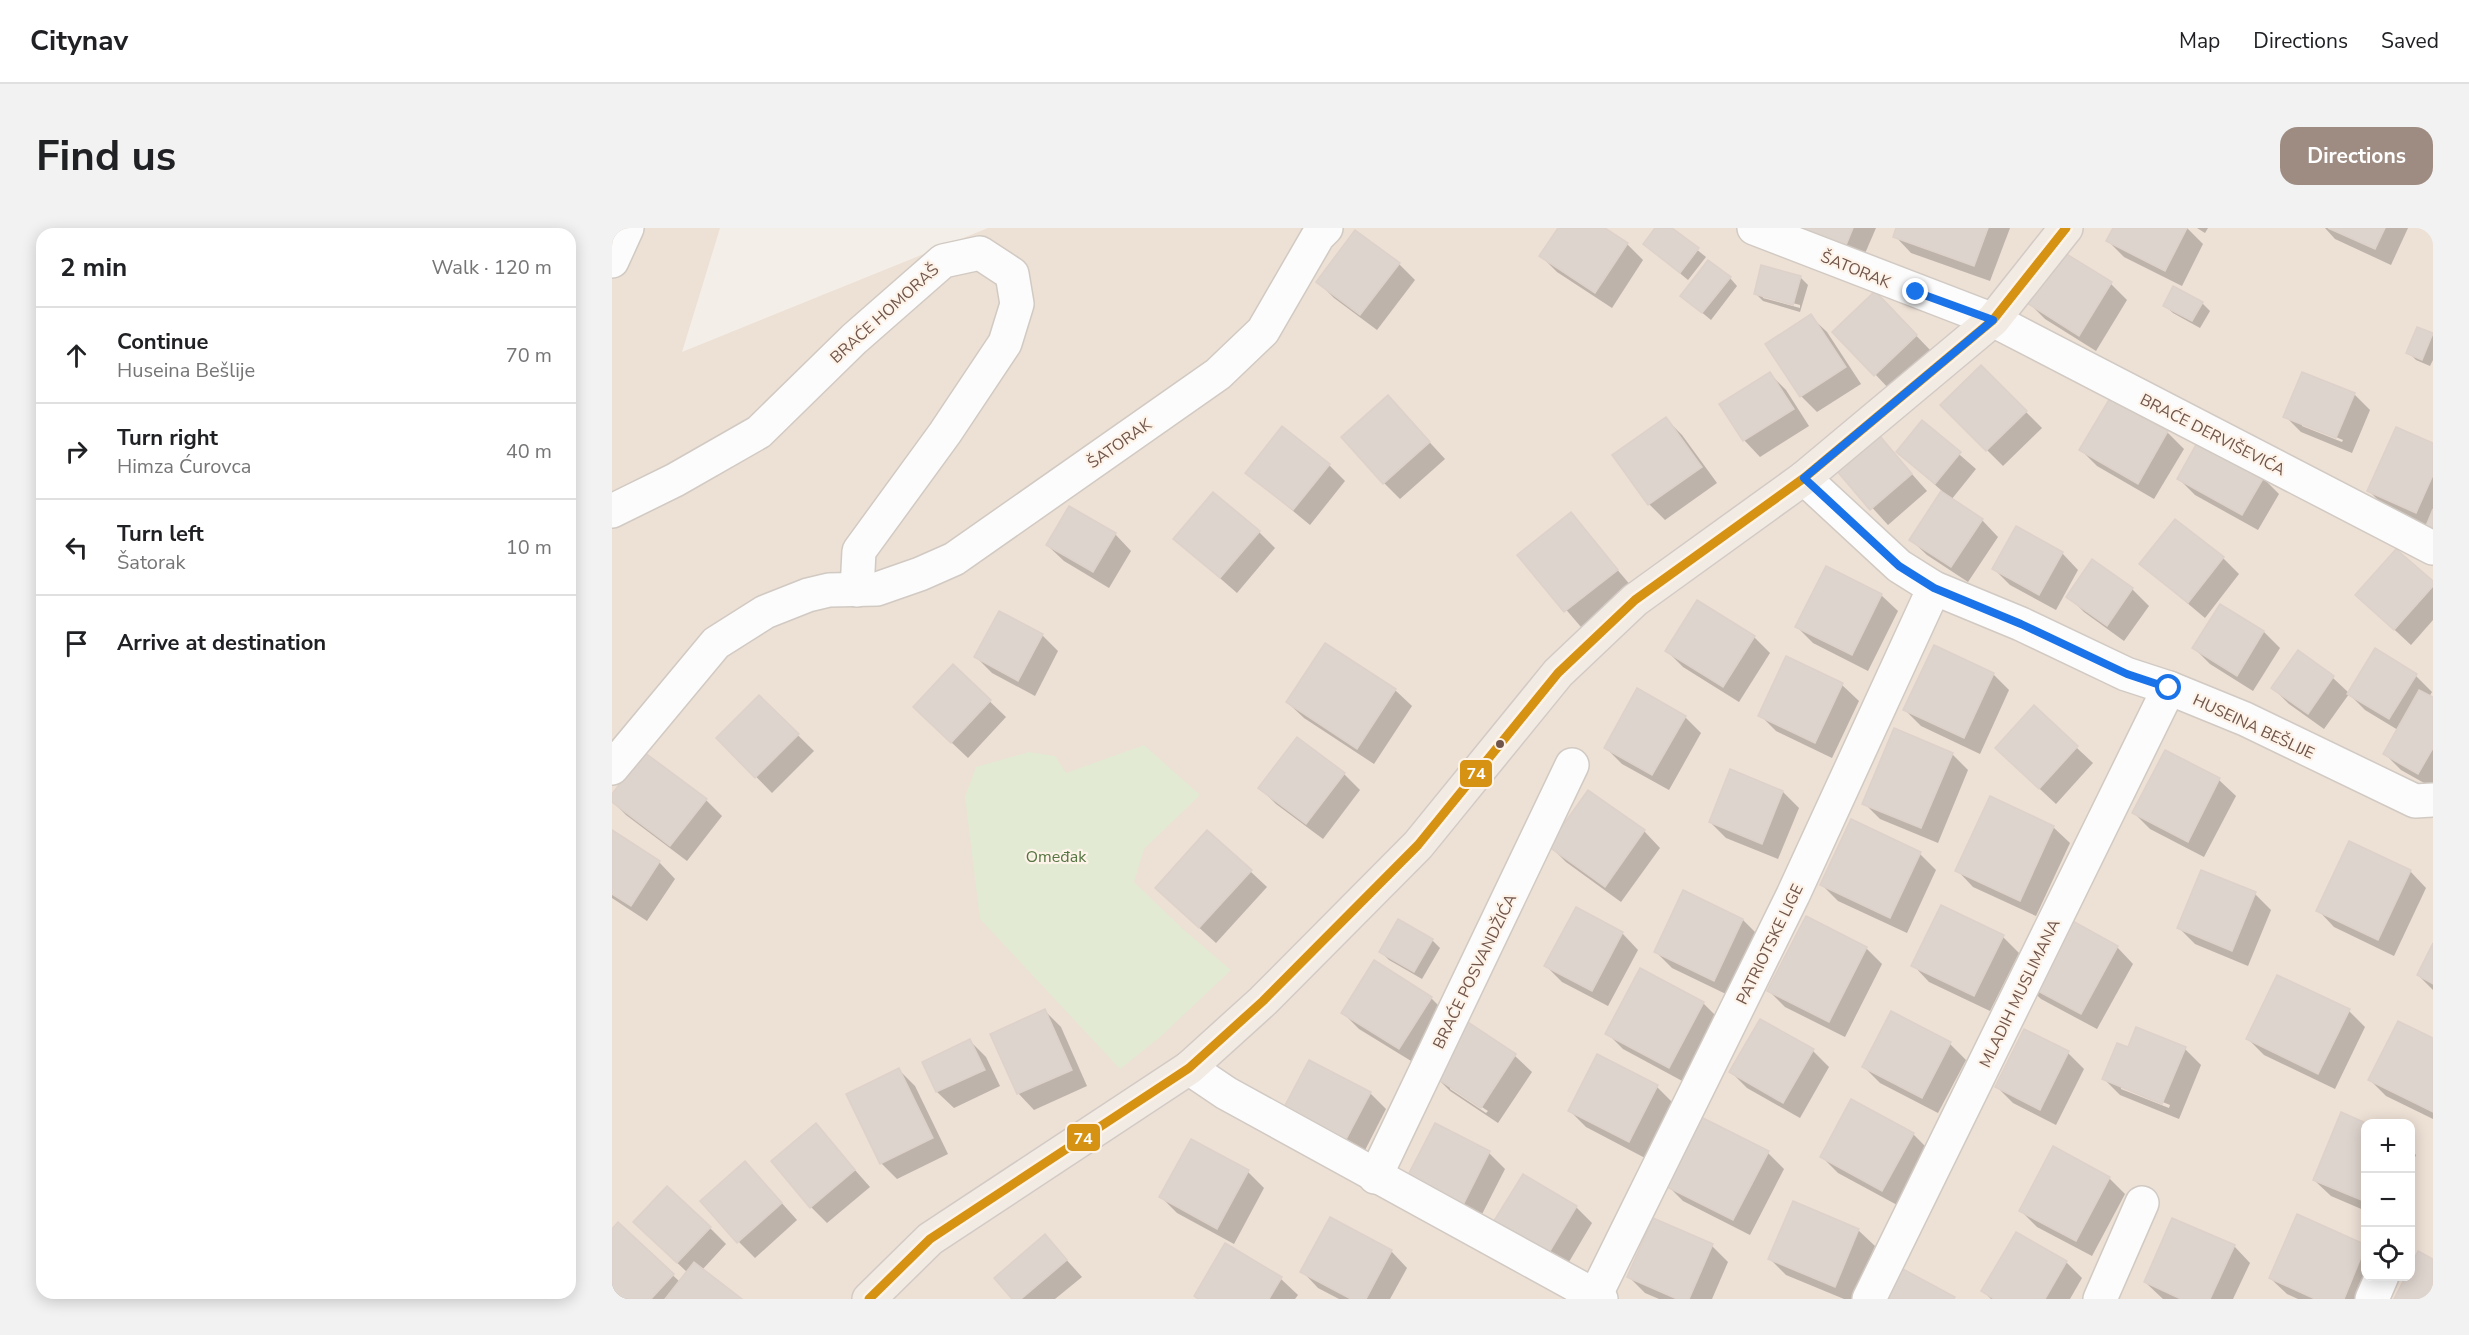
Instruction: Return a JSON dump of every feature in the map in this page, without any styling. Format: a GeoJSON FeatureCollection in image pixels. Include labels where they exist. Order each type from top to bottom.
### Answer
{"type":"FeatureCollection","features":[{"type":"Feature","properties":{"kind":"main road"},"geometry":{"type":"LineString","coordinates":[[869,1299],[930,1239],[1189,1068],[1263,1001],[1418,845],[1567,665],[1635,600],[1804,478],[1993,320],[2066,228]]}},
{"type":"Feature","properties":{"kind":"street"},"geometry":{"type":"LineString","coordinates":[[612,261],[627,228]]}},
{"type":"Feature","properties":{"kind":"street","name":"ŠATORAK"},"geometry":{"type":"LineString","coordinates":[[612,768],[716,643],[765,612],[808,595],[830,590],[877,589],[954,559],[1218,374],[1263,331],[1318,236],[1326,228]]}},
{"type":"Feature","properties":{"kind":"street","name":"ŠATORAK"},"geometry":{"type":"LineString","coordinates":[[1754,228],[1993,320]]}},
{"type":"Feature","properties":{"kind":"street","name":"BRAĆE HOMORAŠ"},"geometry":{"type":"LineString","coordinates":[[612,511],[675,480],[759,432],[854,339],[943,261],[980,253],[1012,274],[1017,304],[1005,343],[945,433],[859,551],[858,590]]}},
{"type":"Feature","properties":{"kind":"street","name":"BRAĆE DERVIŠEVIĆA"},"geometry":{"type":"LineString","coordinates":[[1993,320],[2433,548]]}},
{"type":"Feature","properties":{"kind":"street","name":"HUSEINA BEŠLIJE"},"geometry":{"type":"LineString","coordinates":[[1804,478],[1899,566],[1934,588],[2021,624],[2127,674],[2169,688],[2245,719],[2415,801],[2433,800]]}},
{"type":"Feature","properties":{"kind":"street","name":"PATRIOTSKE LIGE"},"geometry":{"type":"LineString","coordinates":[[1598,1297],[1793,896],[1934,588]]}},
{"type":"Feature","properties":{"kind":"street","name":"MLADIH MUSLIMANA"},"geometry":{"type":"LineString","coordinates":[[1869,1299],[2169,688]]}},
{"type":"Feature","properties":{"kind":"street","name":"BRAĆE POSVANDŽIĆA"},"geometry":{"type":"LineString","coordinates":[[1375,1177],[1572,765]]}},
{"type":"Feature","properties":{"kind":"street"},"geometry":{"type":"LineString","coordinates":[[1189,1068],[1226,1093],[1375,1177],[1598,1297]]}},
{"type":"Feature","properties":{"kind":"street"},"geometry":{"type":"LineString","coordinates":[[2100,1299],[2142,1203]]}},
{"type":"Feature","properties":{"kind":"street"},"geometry":{"type":"LineString","coordinates":[[2372,1299],[2380,1281]]}},
{"type":"Feature","properties":{"kind":"shaded area"},"geometry":{"type":"Polygon","coordinates":[[[612,228],[720,228],[682,352],[988,228],[2433,228],[2433,1299],[612,1299],[612,228]]]}},
{"type":"Feature","properties":{"kind":"green space","name":"Omeđak"},"geometry":{"type":"Polygon","coordinates":[[[1144,745],[1200,795],[1144,849],[1134,882],[1184,930],[1231,970],[1159,1038],[1120,1069],[980,919],[965,797],[976,767],[1029,752],[1055,756],[1066,773],[1144,745]]]}},
{"type":"Feature","properties":{"kind":"building"},"geometry":{"type":"Polygon","coordinates":[[[1558,228],[1605,228],[1628,243],[1595,293],[1539,256],[1558,228]]]}},
{"type":"Feature","properties":{"kind":"building"},"geometry":{"type":"Polygon","coordinates":[[[1655,228],[1672,228],[1699,248],[1680,273],[1643,244],[1655,228]]]}},
{"type":"Feature","properties":{"kind":"building"},"geometry":{"type":"Polygon","coordinates":[[[1792,228],[1853,228],[1844,250],[1792,228]]]}},
{"type":"Feature","properties":{"kind":"building"},"geometry":{"type":"Polygon","coordinates":[[[1896,228],[1988,228],[1974,266],[1893,237],[1896,228]]]}},
{"type":"Feature","properties":{"kind":"building"},"geometry":{"type":"Polygon","coordinates":[[[2113,228],[2187,228],[2165,271],[2106,241],[2113,228]]]}},
{"type":"Feature","properties":{"kind":"building"},"geometry":{"type":"Polygon","coordinates":[[[2328,228],[2385,228],[2375,249],[2328,228]]]}},
{"type":"Feature","properties":{"kind":"building"},"geometry":{"type":"Polygon","coordinates":[[[1355,230],[1400,263],[1360,315],[1316,282],[1355,230]]]}},
{"type":"Feature","properties":{"kind":"building"},"geometry":{"type":"Polygon","coordinates":[[[2060,250],[2112,282],[2079,336],[2027,303],[2060,250]]]}},
{"type":"Feature","properties":{"kind":"building"},"geometry":{"type":"Polygon","coordinates":[[[1708,260],[1731,277],[1702,313],[1680,296],[1708,260]]]}},
{"type":"Feature","properties":{"kind":"building"},"geometry":{"type":"Polygon","coordinates":[[[1761,265],[1801,276],[1793,305],[1754,294],[1761,265]]]}},
{"type":"Feature","properties":{"kind":"building"},"geometry":{"type":"Polygon","coordinates":[[[2173,286],[2203,302],[2192,321],[2163,306],[2173,286]]]}},
{"type":"Feature","properties":{"kind":"building"},"geometry":{"type":"Polygon","coordinates":[[[1875,291],[1917,335],[1874,376],[1832,332],[1875,291]]]}},
{"type":"Feature","properties":{"kind":"building"},"geometry":{"type":"Polygon","coordinates":[[[1811,314],[1846,367],[1800,397],[1765,344],[1811,314]]]}},
{"type":"Feature","properties":{"kind":"building"},"geometry":{"type":"Polygon","coordinates":[[[2417,327],[2433,333],[2422,360],[2406,353],[2417,327]]]}},
{"type":"Feature","properties":{"kind":"building"},"geometry":{"type":"Polygon","coordinates":[[[1981,365],[2027,411],[1986,451],[1940,405],[1981,365]]]}},
{"type":"Feature","properties":{"kind":"building"},"geometry":{"type":"Polygon","coordinates":[[[1770,372],[1794,409],[1743,441],[1719,404],[1770,372]]]}},
{"type":"Feature","properties":{"kind":"building"},"geometry":{"type":"Polygon","coordinates":[[[2302,372],[2355,393],[2336,438],[2283,417],[2302,372]]]}},
{"type":"Feature","properties":{"kind":"building"},"geometry":{"type":"Polygon","coordinates":[[[1388,395],[1430,442],[1383,484],[1341,437],[1388,395]]]}},
{"type":"Feature","properties":{"kind":"building"},"geometry":{"type":"Polygon","coordinates":[[[2110,398],[2168,431],[2138,484],[2079,450],[2110,398]]]}},
{"type":"Feature","properties":{"kind":"building"},"geometry":{"type":"Polygon","coordinates":[[[1666,417],[1702,467],[1648,505],[1612,455],[1666,417]]]}},
{"type":"Feature","properties":{"kind":"building"},"geometry":{"type":"Polygon","coordinates":[[[1922,420],[1961,452],[1935,484],[1896,452],[1922,420]]]}},
{"type":"Feature","properties":{"kind":"building"},"geometry":{"type":"Polygon","coordinates":[[[1282,426],[1330,464],[1293,510],[1245,473],[1282,426]]]}},
{"type":"Feature","properties":{"kind":"building"},"geometry":{"type":"Polygon","coordinates":[[[2396,427],[2433,443],[2433,475],[2416,513],[2367,491],[2396,427]]]}},
{"type":"Feature","properties":{"kind":"building"},"geometry":{"type":"Polygon","coordinates":[[[1879,435],[1912,474],[1870,510],[1837,471],[1879,435]]]}},
{"type":"Feature","properties":{"kind":"building"},"geometry":{"type":"Polygon","coordinates":[[[2198,441],[2264,477],[2242,515],[2177,479],[2198,441]]]}},
{"type":"Feature","properties":{"kind":"building"},"geometry":{"type":"Polygon","coordinates":[[[1941,491],[1983,519],[1951,567],[1909,540],[1941,491]]]}},
{"type":"Feature","properties":{"kind":"building"},"geometry":{"type":"Polygon","coordinates":[[[1213,492],[1260,531],[1220,578],[1173,539],[1213,492]]]}},
{"type":"Feature","properties":{"kind":"building"},"geometry":{"type":"Polygon","coordinates":[[[1069,506],[1116,533],[1093,572],[1046,545],[1069,506]]]}},
{"type":"Feature","properties":{"kind":"building"},"geometry":{"type":"Polygon","coordinates":[[[2433,509],[2433,537],[2423,533],[2433,509]]]}},
{"type":"Feature","properties":{"kind":"building"},"geometry":{"type":"Polygon","coordinates":[[[1571,512],[1618,570],[1564,612],[1517,555],[1571,512]]]}},
{"type":"Feature","properties":{"kind":"building"},"geometry":{"type":"Polygon","coordinates":[[[2175,519],[2224,557],[2188,603],[2139,564],[2175,519]]]}},
{"type":"Feature","properties":{"kind":"building"},"geometry":{"type":"Polygon","coordinates":[[[2016,526],[2063,552],[2039,595],[1992,569],[2016,526]]]}},
{"type":"Feature","properties":{"kind":"building"},"geometry":{"type":"Polygon","coordinates":[[[2396,549],[2433,581],[2433,586],[2394,630],[2355,595],[2396,549]]]}},
{"type":"Feature","properties":{"kind":"building"},"geometry":{"type":"Polygon","coordinates":[[[2092,559],[2133,588],[2107,626],[2066,597],[2092,559]]]}},
{"type":"Feature","properties":{"kind":"building"},"geometry":{"type":"Polygon","coordinates":[[[1826,566],[1882,594],[1852,655],[1795,627],[1826,566]]]}},
{"type":"Feature","properties":{"kind":"building"},"geometry":{"type":"Polygon","coordinates":[[[1697,600],[1755,636],[1723,687],[1665,651],[1697,600]]]}},
{"type":"Feature","properties":{"kind":"building"},"geometry":{"type":"Polygon","coordinates":[[[2220,604],[2264,631],[2237,676],[2192,648],[2220,604]]]}},
{"type":"Feature","properties":{"kind":"building"},"geometry":{"type":"Polygon","coordinates":[[[999,611],[1043,634],[1018,681],[974,657],[999,611]]]}},
{"type":"Feature","properties":{"kind":"building"},"geometry":{"type":"Polygon","coordinates":[[[1325,643],[1396,689],[1357,749],[1286,702],[1325,643]]]}},
{"type":"Feature","properties":{"kind":"building"},"geometry":{"type":"Polygon","coordinates":[[[1934,645],[1994,673],[1964,738],[1903,710],[1934,645]]]}},
{"type":"Feature","properties":{"kind":"building"},"geometry":{"type":"Polygon","coordinates":[[[2375,648],[2417,674],[2389,719],[2347,694],[2375,648]]]}},
{"type":"Feature","properties":{"kind":"building"},"geometry":{"type":"Polygon","coordinates":[[[2298,650],[2334,676],[2308,714],[2271,688],[2298,650]]]}},
{"type":"Feature","properties":{"kind":"building"},"geometry":{"type":"Polygon","coordinates":[[[1786,656],[1843,683],[1815,743],[1758,716],[1786,656]]]}},
{"type":"Feature","properties":{"kind":"building"},"geometry":{"type":"Polygon","coordinates":[[[953,664],[991,700],[951,743],[913,707],[953,664]]]}},
{"type":"Feature","properties":{"kind":"building"},"geometry":{"type":"Polygon","coordinates":[[[1637,688],[1686,716],[1652,775],[1604,748],[1637,688]]]}},
{"type":"Feature","properties":{"kind":"building"},"geometry":{"type":"Polygon","coordinates":[[[2419,690],[2433,697],[2433,748],[2418,774],[2383,754],[2419,690]]]}},
{"type":"Feature","properties":{"kind":"building"},"geometry":{"type":"Polygon","coordinates":[[[759,695],[799,734],[755,778],[716,738],[759,695]]]}},
{"type":"Feature","properties":{"kind":"building"},"geometry":{"type":"Polygon","coordinates":[[[2034,705],[2078,746],[2039,789],[1995,748],[2034,705]]]}},
{"type":"Feature","properties":{"kind":"building"},"geometry":{"type":"Polygon","coordinates":[[[1894,728],[1953,753],[1921,828],[1862,804],[1894,728]]]}},
{"type":"Feature","properties":{"kind":"building"},"geometry":{"type":"Polygon","coordinates":[[[1297,737],[1345,773],[1306,824],[1258,788],[1297,737]]]}},
{"type":"Feature","properties":{"kind":"building"},"geometry":{"type":"Polygon","coordinates":[[[2165,750],[2220,778],[2188,842],[2132,813],[2165,750]]]}},
{"type":"Feature","properties":{"kind":"building"},"geometry":{"type":"Polygon","coordinates":[[[644,752],[707,799],[670,846],[612,802],[612,794],[644,752]]]}},
{"type":"Feature","properties":{"kind":"building"},"geometry":{"type":"Polygon","coordinates":[[[1730,769],[1783,791],[1762,844],[1709,822],[1730,769]]]}},
{"type":"Feature","properties":{"kind":"building"},"geometry":{"type":"Polygon","coordinates":[[[1588,790],[1645,830],[1605,887],[1548,846],[1588,790]]]}},
{"type":"Feature","properties":{"kind":"building"},"geometry":{"type":"Polygon","coordinates":[[[1990,796],[2054,826],[2020,901],[1955,871],[1990,796]]]}},
{"type":"Feature","properties":{"kind":"building"},"geometry":{"type":"Polygon","coordinates":[[[1851,819],[1921,852],[1890,918],[1820,885],[1851,819]]]}},
{"type":"Feature","properties":{"kind":"building"},"geometry":{"type":"Polygon","coordinates":[[[612,830],[660,861],[631,906],[612,894],[612,830]]]}},
{"type":"Feature","properties":{"kind":"building"},"geometry":{"type":"Polygon","coordinates":[[[1207,830],[1252,870],[1199,928],[1155,888],[1207,830]]]}},
{"type":"Feature","properties":{"kind":"building"},"geometry":{"type":"Polygon","coordinates":[[[2349,841],[2411,870],[2378,940],[2316,911],[2349,841]]]}},
{"type":"Feature","properties":{"kind":"building"},"geometry":{"type":"Polygon","coordinates":[[[2201,870],[2256,892],[2232,951],[2177,928],[2201,870]]]}},
{"type":"Feature","properties":{"kind":"building"},"geometry":{"type":"Polygon","coordinates":[[[1683,890],[1743,919],[1714,981],[1654,952],[1683,890]]]}},
{"type":"Feature","properties":{"kind":"building"},"geometry":{"type":"Polygon","coordinates":[[[1941,905],[2004,935],[1974,996],[1911,966],[1941,905]]]}},
{"type":"Feature","properties":{"kind":"building"},"geometry":{"type":"Polygon","coordinates":[[[1576,907],[1623,932],[1592,991],[1544,966],[1576,907]]]}},
{"type":"Feature","properties":{"kind":"building"},"geometry":{"type":"Polygon","coordinates":[[[2060,914],[2118,946],[2081,1014],[2023,983],[2060,914]]]}},
{"type":"Feature","properties":{"kind":"building"},"geometry":{"type":"Polygon","coordinates":[[[1806,916],[1867,947],[1829,1022],[1767,991],[1806,916]]]}},
{"type":"Feature","properties":{"kind":"building"},"geometry":{"type":"Polygon","coordinates":[[[1398,919],[1433,939],[1414,972],[1379,952],[1398,919]]]}},
{"type":"Feature","properties":{"kind":"building"},"geometry":{"type":"Polygon","coordinates":[[[2433,943],[2433,984],[2417,975],[2433,943]]]}},
{"type":"Feature","properties":{"kind":"building"},"geometry":{"type":"Polygon","coordinates":[[[1374,960],[1432,997],[1399,1049],[1341,1013],[1374,960]]]}},
{"type":"Feature","properties":{"kind":"building"},"geometry":{"type":"Polygon","coordinates":[[[1640,968],[1704,1002],[1669,1068],[1605,1034],[1640,968]]]}},
{"type":"Feature","properties":{"kind":"building"},"geometry":{"type":"Polygon","coordinates":[[[2277,975],[2350,1009],[2318,1074],[2246,1039],[2277,975]]]}},
{"type":"Feature","properties":{"kind":"building"},"geometry":{"type":"Polygon","coordinates":[[[1045,1009],[1072,1070],[1017,1094],[990,1034],[1045,1009]]]}},
{"type":"Feature","properties":{"kind":"building"},"geometry":{"type":"Polygon","coordinates":[[[1891,1011],[1951,1042],[1922,1098],[1862,1067],[1891,1011]]]}},
{"type":"Feature","properties":{"kind":"building"},"geometry":{"type":"Polygon","coordinates":[[[1760,1019],[1814,1049],[1783,1103],[1729,1072],[1760,1019]]]}},
{"type":"Feature","properties":{"kind":"building"},"geometry":{"type":"Polygon","coordinates":[[[2398,1021],[2433,1038],[2433,1112],[2368,1080],[2398,1021]]]}},
{"type":"Feature","properties":{"kind":"building"},"geometry":{"type":"Polygon","coordinates":[[[1468,1022],[1516,1054],[1481,1108],[1432,1075],[1468,1022]]]}},
{"type":"Feature","properties":{"kind":"building"},"geometry":{"type":"Polygon","coordinates":[[[2136,1027],[2186,1047],[2162,1104],[2102,1079],[2117,1043],[2128,1047],[2136,1027]]]}},
{"type":"Feature","properties":{"kind":"building"},"geometry":{"type":"Polygon","coordinates":[[[2024,1029],[2069,1051],[2040,1110],[1995,1087],[2024,1029]]]}},
{"type":"Feature","properties":{"kind":"building"},"geometry":{"type":"Polygon","coordinates":[[[970,1039],[985,1070],[936,1092],[922,1062],[970,1039]]]}},
{"type":"Feature","properties":{"kind":"building"},"geometry":{"type":"Polygon","coordinates":[[[1597,1054],[1658,1085],[1629,1142],[1568,1111],[1597,1054]]]}},
{"type":"Feature","properties":{"kind":"building"},"geometry":{"type":"Polygon","coordinates":[[[1309,1060],[1371,1092],[1343,1145],[1281,1113],[1309,1060]]]}},
{"type":"Feature","properties":{"kind":"building"},"geometry":{"type":"Polygon","coordinates":[[[899,1068],[933,1138],[880,1164],[846,1094],[899,1068]]]}},
{"type":"Feature","properties":{"kind":"building"},"geometry":{"type":"Polygon","coordinates":[[[1851,1099],[1914,1133],[1882,1191],[1820,1157],[1851,1099]]]}},
{"type":"Feature","properties":{"kind":"building"},"geometry":{"type":"Polygon","coordinates":[[[2341,1112],[2361,1121],[2361,1200],[2313,1180],[2341,1112]]]}},
{"type":"Feature","properties":{"kind":"building"},"geometry":{"type":"Polygon","coordinates":[[[1701,1117],[1769,1151],[1733,1220],[1665,1186],[1701,1117]]]}},
{"type":"Feature","properties":{"kind":"building"},"geometry":{"type":"Polygon","coordinates":[[[816,1123],[855,1170],[810,1208],[771,1161],[816,1123]]]}},
{"type":"Feature","properties":{"kind":"building"},"geometry":{"type":"Polygon","coordinates":[[[1435,1123],[1490,1151],[1462,1207],[1406,1179],[1435,1123]]]}},
{"type":"Feature","properties":{"kind":"building"},"geometry":{"type":"Polygon","coordinates":[[[1191,1139],[1249,1170],[1217,1229],[1159,1197],[1191,1139]]]}},
{"type":"Feature","properties":{"kind":"building"},"geometry":{"type":"Polygon","coordinates":[[[2053,1146],[2110,1177],[2076,1241],[2019,1211],[2053,1146]]]}},
{"type":"Feature","properties":{"kind":"building"},"geometry":{"type":"Polygon","coordinates":[[[745,1161],[782,1203],[737,1243],[700,1201],[745,1161]]]}},
{"type":"Feature","properties":{"kind":"building"},"geometry":{"type":"Polygon","coordinates":[[[1523,1174],[1577,1206],[1547,1256],[1492,1224],[1523,1174]]]}},
{"type":"Feature","properties":{"kind":"building"},"geometry":{"type":"Polygon","coordinates":[[[667,1186],[711,1227],[677,1263],[633,1222],[667,1186]]]}},
{"type":"Feature","properties":{"kind":"building"},"geometry":{"type":"Polygon","coordinates":[[[1793,1201],[1859,1229],[1835,1287],[1768,1259],[1793,1201]]]}},
{"type":"Feature","properties":{"kind":"building"},"geometry":{"type":"Polygon","coordinates":[[[2297,1214],[2361,1243],[2361,1257],[2344,1299],[2315,1299],[2269,1278],[2297,1214]]]}},
{"type":"Feature","properties":{"kind":"building"},"geometry":{"type":"Polygon","coordinates":[[[1330,1217],[1392,1250],[1366,1299],[1351,1299],[1300,1272],[1330,1217]]]}},
{"type":"Feature","properties":{"kind":"building"},"geometry":{"type":"Polygon","coordinates":[[[1653,1218],[1713,1244],[1689,1299],[1677,1299],[1627,1277],[1653,1218]]]}},
{"type":"Feature","properties":{"kind":"building"},"geometry":{"type":"Polygon","coordinates":[[[2172,1218],[2235,1245],[2210,1299],[2181,1299],[2144,1282],[2172,1218]]]}},
{"type":"Feature","properties":{"kind":"building"},"geometry":{"type":"Polygon","coordinates":[[[618,1222],[674,1274],[651,1299],[617,1299],[612,1295],[612,1229],[618,1222]]]}},
{"type":"Feature","properties":{"kind":"building"},"geometry":{"type":"Polygon","coordinates":[[[2016,1232],[2067,1261],[2045,1299],[1994,1299],[1981,1291],[2016,1232]]]}},
{"type":"Feature","properties":{"kind":"building"},"geometry":{"type":"Polygon","coordinates":[[[1045,1234],[1067,1260],[1021,1299],[1012,1299],[994,1278],[1045,1234]]]}},
{"type":"Feature","properties":{"kind":"building"},"geometry":{"type":"Polygon","coordinates":[[[1225,1243],[1282,1277],[1269,1299],[1198,1299],[1194,1296],[1225,1243]]]}},
{"type":"Feature","properties":{"kind":"building"},"geometry":{"type":"Polygon","coordinates":[[[2418,1251],[2433,1259],[2433,1299],[2394,1299],[2403,1281],[2415,1281],[2415,1257],[2418,1251]]]}},
{"type":"Feature","properties":{"kind":"building"},"geometry":{"type":"Polygon","coordinates":[[[694,1262],[742,1299],[665,1299],[694,1262]]]}},
{"type":"Feature","properties":{"kind":"building"},"geometry":{"type":"Polygon","coordinates":[[[1901,1268],[1955,1297],[1954,1299],[1884,1299],[1901,1268]]]}},
{"type":"Feature","properties":{"kind":"transit line","name":"74"},"geometry":{"type":"LineString","coordinates":[[869,1299],[930,1239],[1189,1068],[1263,1001],[1418,845],[1558,673],[1635,600],[1804,478],[1993,320],[2066,228]]}},
{"type":"Feature","properties":{"kind":"route"},"geometry":{"type":"LineString","coordinates":[[1916,292],[1993,320],[1804,478],[1899,566],[1934,588],[2021,624],[2127,674],[2169,688]]}}]}
